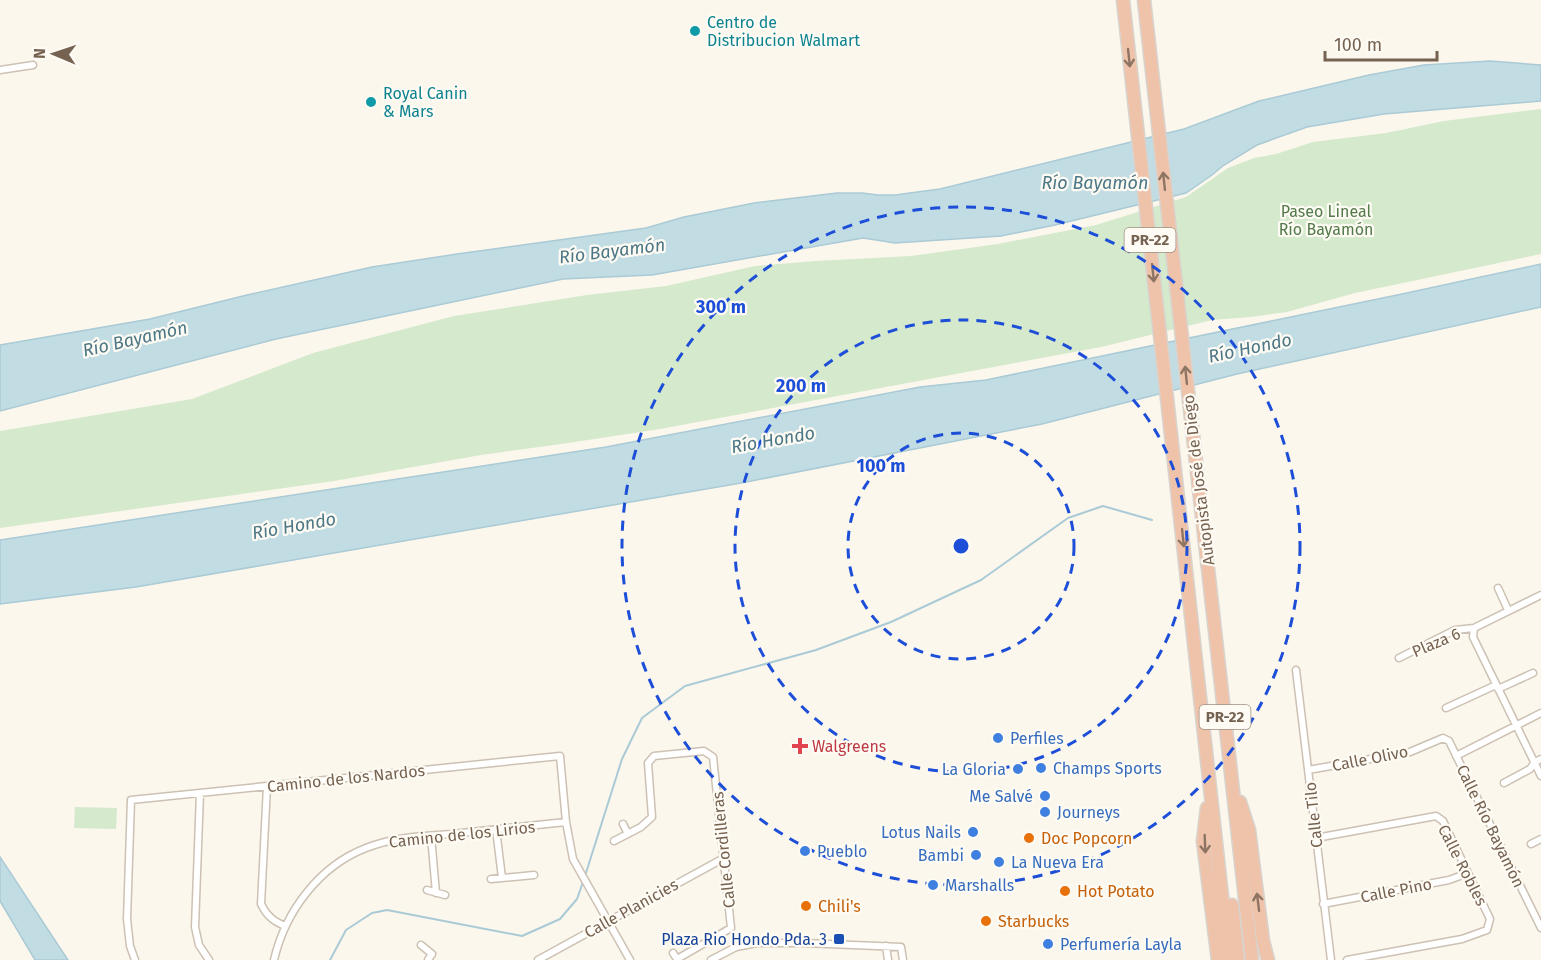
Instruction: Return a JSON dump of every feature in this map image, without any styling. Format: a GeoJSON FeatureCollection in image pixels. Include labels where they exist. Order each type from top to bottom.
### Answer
{"type":"FeatureCollection","features":[{"type":"Feature","properties":{"kind":"highway","name":"Autopista José de Diego"},"geometry":{"type":"LineString","coordinates":[[1123,0],[1229,960]]}},
{"type":"Feature","properties":{"kind":"highway","name":"Autopista José de Diego"},"geometry":{"type":"LineString","coordinates":[[1144,0],[1252,960]]}},
{"type":"Feature","properties":{"kind":"highway"},"geometry":{"type":"LineString","coordinates":[[1197,477],[1196,512],[1199,549],[1246,960]]}},
{"type":"Feature","properties":{"kind":"highway"},"geometry":{"type":"LineString","coordinates":[[1205,739],[1218,784],[1238,960]]}},
{"type":"Feature","properties":{"kind":"highway"},"geometry":{"type":"LineString","coordinates":[[1233,782],[1250,830],[1263,941],[1268,960]]}},
{"type":"Feature","properties":{"kind":"highway"},"geometry":{"type":"LineString","coordinates":[[1210,786],[1203,841],[1218,960]]}},
{"type":"Feature","properties":{"kind":"street"},"geometry":{"type":"LineString","coordinates":[[0,70],[33,65]]}},
{"type":"Feature","properties":{"kind":"street"},"geometry":{"type":"LineString","coordinates":[[1498,588],[1508,610]]}},
{"type":"Feature","properties":{"kind":"street","name":"Plaza 6"},"geometry":{"type":"LineString","coordinates":[[1399,658],[1455,630],[1474,628],[1541,595]]}},
{"type":"Feature","properties":{"kind":"street"},"geometry":{"type":"LineString","coordinates":[[1474,628],[1473,637],[1516,726],[1538,761],[1541,776]]}},
{"type":"Feature","properties":{"kind":"street","name":"Calle Tilo"},"geometry":{"type":"LineString","coordinates":[[1296,670],[1331,960]]}},
{"type":"Feature","properties":{"kind":"street"},"geometry":{"type":"LineString","coordinates":[[1446,708],[1533,673]]}},
{"type":"Feature","properties":{"kind":"street"},"geometry":{"type":"LineString","coordinates":[[1456,756],[1541,714]]}},
{"type":"Feature","properties":{"kind":"street","name":"Calle Olivo"},"geometry":{"type":"LineString","coordinates":[[1308,770],[1410,752],[1443,738],[1449,741],[1456,756]]}},
{"type":"Feature","properties":{"kind":"street","name":"Calle Cordilleras"},"geometry":{"type":"LineString","coordinates":[[628,834],[641,827],[652,817],[648,763],[654,756],[704,752],[712,757],[731,927],[677,959],[673,953]]}},
{"type":"Feature","properties":{"kind":"street","name":"Camino de los Nardos"},"geometry":{"type":"LineString","coordinates":[[135,960],[130,946],[127,919],[131,800],[560,756],[566,822]]}},
{"type":"Feature","properties":{"kind":"street","name":"Calle Río Bayamón"},"geometry":{"type":"LineString","coordinates":[[1456,756],[1541,928]]}},
{"type":"Feature","properties":{"kind":"street"},"geometry":{"type":"LineString","coordinates":[[1504,783],[1530,770],[1538,761]]}},
{"type":"Feature","properties":{"kind":"street"},"geometry":{"type":"LineString","coordinates":[[267,786],[261,904],[266,914],[285,926]]}},
{"type":"Feature","properties":{"kind":"street"},"geometry":{"type":"LineString","coordinates":[[200,793],[195,927],[199,945],[209,960]]}},
{"type":"Feature","properties":{"kind":"street","name":"Calle Robles"},"geometry":{"type":"LineString","coordinates":[[1316,838],[1436,816],[1443,821],[1490,919],[1487,930],[1461,939],[1347,960]]}},
{"type":"Feature","properties":{"kind":"street"},"geometry":{"type":"LineString","coordinates":[[566,822],[573,859],[630,960]]}},
{"type":"Feature","properties":{"kind":"street","name":"Camino de los Lirios"},"geometry":{"type":"LineString","coordinates":[[274,960],[285,926],[297,904],[329,870],[365,848],[405,838],[566,822]]}},
{"type":"Feature","properties":{"kind":"street"},"geometry":{"type":"LineString","coordinates":[[614,841],[628,834],[623,824]]}},
{"type":"Feature","properties":{"kind":"street"},"geometry":{"type":"LineString","coordinates":[[496,829],[502,878]]}},
{"type":"Feature","properties":{"kind":"street"},"geometry":{"type":"LineString","coordinates":[[431,836],[436,893]]}},
{"type":"Feature","properties":{"kind":"street"},"geometry":{"type":"LineString","coordinates":[[1531,844],[1541,839]]}},
{"type":"Feature","properties":{"kind":"street","name":"Calle Planicies"},"geometry":{"type":"LineString","coordinates":[[538,960],[549,957],[608,920],[724,858]]}},
{"type":"Feature","properties":{"kind":"street","name":"Calle Pino"},"geometry":{"type":"LineString","coordinates":[[1323,904],[1449,880],[1468,873]]}},
{"type":"Feature","properties":{"kind":"street"},"geometry":{"type":"LineString","coordinates":[[491,879],[534,875]]}},
{"type":"Feature","properties":{"kind":"street"},"geometry":{"type":"LineString","coordinates":[[427,890],[445,895]]}},
{"type":"Feature","properties":{"kind":"street"},"geometry":{"type":"LineString","coordinates":[[711,960],[736,947],[757,943],[804,943],[901,947],[903,960]]}},
{"type":"Feature","properties":{"kind":"street"},"geometry":{"type":"LineString","coordinates":[[421,945],[430,957]]}},
{"type":"Feature","properties":{"kind":"street"},"geometry":{"type":"LineString","coordinates":[[886,946],[888,960]]}},
{"type":"Feature","properties":{"kind":"green space","name":"Paseo Lineal Río Bayamón"},"geometry":{"type":"Polygon","coordinates":[[[1541,109],[1541,254],[1355,293],[1287,312],[1212,320],[1101,347],[660,429],[481,455],[334,481],[0,528],[0,431],[192,399],[313,353],[454,316],[587,295],[666,286],[755,266],[911,256],[998,244],[1096,225],[1186,197],[1228,168],[1254,158],[1276,154],[1313,142],[1386,133],[1444,121],[1541,109]]]}},
{"type":"Feature","properties":{"kind":"green space"},"geometry":{"type":"Polygon","coordinates":[[[75,807],[117,808],[116,829],[74,828],[75,807]]]}},
{"type":"Feature","properties":{"kind":"water","name":"Río Bayamón"},"geometry":{"type":"Polygon","coordinates":[[[1490,61],[1541,65],[1541,101],[1384,114],[1307,127],[1257,145],[1224,165],[1186,193],[1001,236],[895,243],[863,238],[652,275],[563,279],[276,339],[0,411],[0,345],[150,319],[372,267],[646,228],[684,217],[754,203],[837,193],[895,195],[940,189],[1184,129],[1259,101],[1369,75],[1424,65],[1490,61]]]}},
{"type":"Feature","properties":{"kind":"water","name":"Río Hondo"},"geometry":{"type":"Polygon","coordinates":[[[1541,264],[1541,307],[1237,374],[1042,424],[741,483],[136,587],[0,604],[0,540],[606,447],[920,387],[986,380],[1541,264]]]}},
{"type":"Feature","properties":{"kind":"water"},"geometry":{"type":"Polygon","coordinates":[[[0,857],[68,960],[35,960],[0,901],[0,857]]]}},
{"type":"Feature","properties":{"kind":"waterway"},"geometry":{"type":"LineString","coordinates":[[585,876],[622,759],[642,718],[685,686],[816,650],[891,622],[981,580],[1068,518],[1103,506],[1152,520]]}},
{"type":"Feature","properties":{"kind":"waterway"},"geometry":{"type":"LineString","coordinates":[[330,960],[346,930],[372,913],[387,910],[522,936],[560,919],[577,899],[583,882]]}},
{"type":"Feature","properties":{"kind":"place","name":"Centro de Distribucion Walmart"},"geometry":{"type":"Point","coordinates":[695,31]}},
{"type":"Feature","properties":{"kind":"place","name":"Royal Canin & Mars"},"geometry":{"type":"Point","coordinates":[371,102]}},
{"type":"Feature","properties":{"kind":"place","name":"Perfiles"},"geometry":{"type":"Point","coordinates":[998,738]}},
{"type":"Feature","properties":{"kind":"place","name":"Walgreens"},"geometry":{"type":"Point","coordinates":[800,746]}},
{"type":"Feature","properties":{"kind":"place","name":"Champs Sports"},"geometry":{"type":"Point","coordinates":[1041,768]}},
{"type":"Feature","properties":{"kind":"place","name":"La Gloria"},"geometry":{"type":"Point","coordinates":[1018,769]}},
{"type":"Feature","properties":{"kind":"place","name":"Me Salvé"},"geometry":{"type":"Point","coordinates":[1045,796]}},
{"type":"Feature","properties":{"kind":"place","name":"Journeys"},"geometry":{"type":"Point","coordinates":[1045,812]}},
{"type":"Feature","properties":{"kind":"place","name":"Lotus Nails"},"geometry":{"type":"Point","coordinates":[973,832]}},
{"type":"Feature","properties":{"kind":"place","name":"Doc Popcorn"},"geometry":{"type":"Point","coordinates":[1029,838]}},
{"type":"Feature","properties":{"kind":"place","name":"Pueblo"},"geometry":{"type":"Point","coordinates":[805,851]}},
{"type":"Feature","properties":{"kind":"place","name":"Bambi"},"geometry":{"type":"Point","coordinates":[976,855]}},
{"type":"Feature","properties":{"kind":"place","name":"La Nueva Era"},"geometry":{"type":"Point","coordinates":[999,862]}},
{"type":"Feature","properties":{"kind":"place","name":"Marshalls"},"geometry":{"type":"Point","coordinates":[933,885]}},
{"type":"Feature","properties":{"kind":"place","name":"Hot Potato"},"geometry":{"type":"Point","coordinates":[1065,891]}},
{"type":"Feature","properties":{"kind":"place","name":"Chili's"},"geometry":{"type":"Point","coordinates":[806,906]}},
{"type":"Feature","properties":{"kind":"place","name":"Starbucks"},"geometry":{"type":"Point","coordinates":[986,921]}},
{"type":"Feature","properties":{"kind":"place","name":"Plaza Rio Hondo Pda. 3"},"geometry":{"type":"Point","coordinates":[839,939]}},
{"type":"Feature","properties":{"kind":"place","name":"Perfumería Layla"},"geometry":{"type":"Point","coordinates":[1048,944]}}]}
